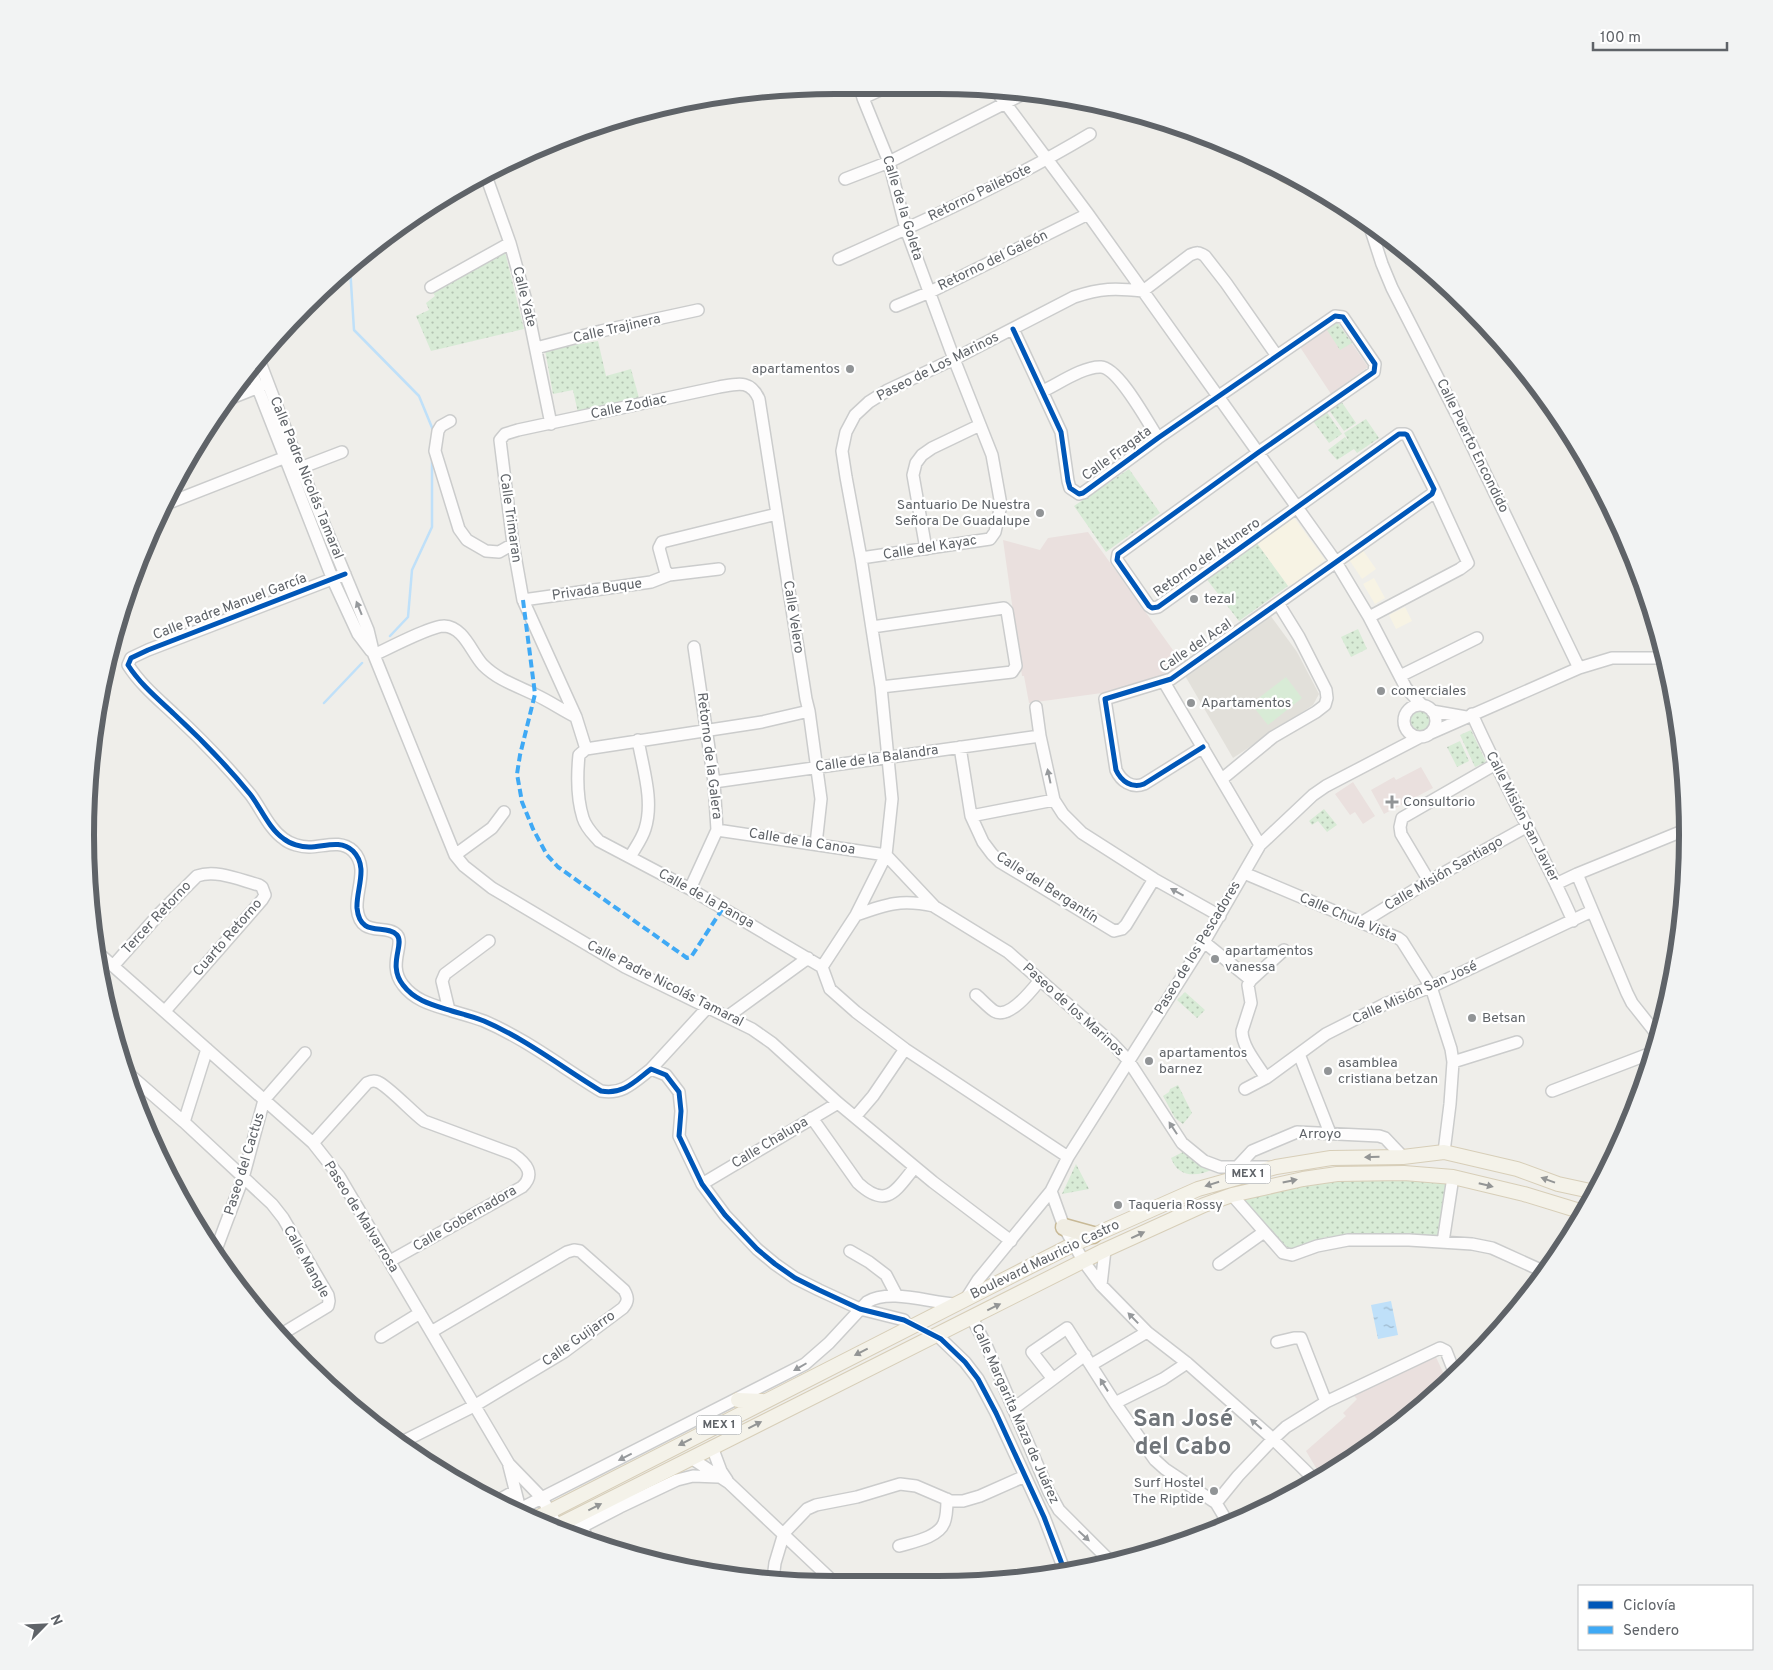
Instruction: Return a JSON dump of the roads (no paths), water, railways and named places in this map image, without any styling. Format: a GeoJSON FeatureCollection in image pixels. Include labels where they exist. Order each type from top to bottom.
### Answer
{"type":"FeatureCollection","features":[{"type":"Feature","properties":{"kind":"highway"},"geometry":{"type":"LineString","coordinates":[[1064,1227],[1093,1235]]}},
{"type":"Feature","properties":{"kind":"main road","name":"Boulevard Mauricio Castro"},"geometry":{"type":"LineString","coordinates":[[542,1516],[1074,1244],[1198,1189],[1276,1167],[1331,1158],[1403,1156],[1444,1152],[1517,1169],[1558,1184],[1588,1191]]}},
{"type":"Feature","properties":{"kind":"main road","name":"Boulevard Mauricio Castro"},"geometry":{"type":"LineString","coordinates":[[567,1526],[617,1502],[712,1447],[1105,1250],[1204,1205],[1232,1195],[1303,1179],[1337,1174],[1404,1173],[1453,1177],[1524,1194],[1577,1210]]}},
{"type":"Feature","properties":{"kind":"main road"},"geometry":{"type":"LineString","coordinates":[[738,1400],[766,1401]]}},
{"type":"Feature","properties":{"kind":"street","name":"Calle de la Goleta"},"geometry":{"type":"LineString","coordinates":[[862,94],[889,162],[906,229],[954,360]]}},
{"type":"Feature","properties":{"kind":"street"},"geometry":{"type":"LineString","coordinates":[[863,98],[872,94]]}},
{"type":"Feature","properties":{"kind":"street"},"geometry":{"type":"LineString","coordinates":[[1001,97],[1299,507],[1336,562],[1369,617],[1406,688],[1427,708],[1436,720],[1436,725],[1431,733]]}},
{"type":"Feature","properties":{"kind":"street"},"geometry":{"type":"LineString","coordinates":[[845,179],[889,162],[1015,98]]}},
{"type":"Feature","properties":{"kind":"street","name":"Retorno Pailebote"},"geometry":{"type":"LineString","coordinates":[[839,259],[906,229],[1047,160],[1090,134]]}},
{"type":"Feature","properties":{"kind":"street","name":"Calle Yate"},"geometry":{"type":"LineString","coordinates":[[488,180],[510,243],[525,297],[551,424]]}},
{"type":"Feature","properties":{"kind":"street","name":"Retorno del Galeón"},"geometry":{"type":"LineString","coordinates":[[896,306],[930,292],[1088,214]]}},
{"type":"Feature","properties":{"kind":"street","name":"Calle Puerto Encondido"},"geometry":{"type":"LineString","coordinates":[[1373,235],[1396,297],[1461,423],[1579,668]]}},
{"type":"Feature","properties":{"kind":"street"},"geometry":{"type":"LineString","coordinates":[[431,287],[510,243]]}},
{"type":"Feature","properties":{"kind":"street"},"geometry":{"type":"LineString","coordinates":[[1143,291],[1190,255],[1196,252],[1201,253],[1226,283],[1277,356]]}},
{"type":"Feature","properties":{"kind":"street","name":"Paseo de Los Marinos"},"geometry":{"type":"LineString","coordinates":[[822,967],[856,915],[886,855],[892,799],[881,687],[842,451],[846,432],[855,415],[869,402],[888,390],[954,360],[1074,297],[1094,290],[1116,288],[1143,291]]}},
{"type":"Feature","properties":{"kind":"street","name":"Calle Trajinera"},"geometry":{"type":"LineString","coordinates":[[536,348],[601,331],[698,310]]}},
{"type":"Feature","properties":{"kind":"street","name":"Retorno del Atunero"},"geometry":{"type":"LineString","coordinates":[[1277,356],[1338,315],[1343,317],[1376,368],[1374,372],[1118,554],[1117,560],[1149,606],[1152,608],[1158,607],[1402,433],[1408,435],[1434,489]]}},
{"type":"Feature","properties":{"kind":"street","name":"Calle Fragata"},"geometry":{"type":"LineString","coordinates":[[1014,329],[1061,432],[1070,488],[1079,494],[1277,356]]}},
{"type":"Feature","properties":{"kind":"street","name":"Calle del Kayac"},"geometry":{"type":"LineString","coordinates":[[861,558],[990,539],[993,537],[1001,505],[992,455],[954,360]]}},
{"type":"Feature","properties":{"kind":"street"},"geometry":{"type":"LineString","coordinates":[[1043,391],[1089,369],[1101,367],[1111,370],[1120,379],[1158,438]]}},
{"type":"Feature","properties":{"kind":"street","name":"Calle Padre Nicolás Tamaral"},"geometry":{"type":"LineString","coordinates":[[260,368],[263,385],[296,470],[334,580],[358,634],[374,655]]}},
{"type":"Feature","properties":{"kind":"street","name":"Calle Padre Nicolás Tamaral"},"geometry":{"type":"LineString","coordinates":[[255,374],[263,385]]}},
{"type":"Feature","properties":{"kind":"street","name":"Calle Zodiac"},"geometry":{"type":"LineString","coordinates":[[502,436],[518,430],[719,386],[739,384],[746,385],[755,390]]}},
{"type":"Feature","properties":{"kind":"street"},"geometry":{"type":"LineString","coordinates":[[239,395],[263,385]]}},
{"type":"Feature","properties":{"kind":"street","name":"Calle Velero"},"geometry":{"type":"LineString","coordinates":[[755,390],[759,399],[817,767],[820,799],[816,844]]}},
{"type":"Feature","properties":{"kind":"street"},"geometry":{"type":"LineString","coordinates":[[450,421],[441,426],[438,431],[435,451],[459,528],[466,540],[495,553],[513,544]]}},
{"type":"Feature","properties":{"kind":"street"},"geometry":{"type":"LineString","coordinates":[[926,549],[913,475],[916,463],[922,455],[932,448],[980,425]]}},
{"type":"Feature","properties":{"kind":"street","name":"Calle Trimaran"},"geometry":{"type":"LineString","coordinates":[[502,436],[500,445],[513,544],[523,600],[576,717],[586,749]]}},
{"type":"Feature","properties":{"kind":"street"},"geometry":{"type":"LineString","coordinates":[[296,470],[342,452]]}},
{"type":"Feature","properties":{"kind":"street"},"geometry":{"type":"LineString","coordinates":[[173,501],[290,455]]}},
{"type":"Feature","properties":{"kind":"street","name":"Calle Padre Nicolás Tamaral"},"geometry":{"type":"LineString","coordinates":[[296,470],[345,574],[368,630],[374,655],[454,855],[477,877],[500,893],[625,967],[752,1028],[772,1043],[838,1103],[915,1168],[1011,1241]]}},
{"type":"Feature","properties":{"kind":"street"},"geometry":{"type":"LineString","coordinates":[[1369,617],[1460,570],[1468,563],[1434,489]]}},
{"type":"Feature","properties":{"kind":"street","name":"Calle del Acal"},"geometry":{"type":"LineString","coordinates":[[1203,747],[1140,786],[1128,784],[1119,776],[1116,770],[1105,699],[1164,682],[1432,494],[1434,489]]}},
{"type":"Feature","properties":{"kind":"street"},"geometry":{"type":"LineString","coordinates":[[669,576],[660,554],[659,548],[662,542],[777,514]]}},
{"type":"Feature","properties":{"kind":"street","name":"Privada Buque"},"geometry":{"type":"LineString","coordinates":[[523,600],[651,582],[669,576],[720,569]]}},
{"type":"Feature","properties":{"kind":"street","name":"Calle Padre Manuel García"},"geometry":{"type":"LineString","coordinates":[[345,574],[334,580],[148,650],[131,658],[128,665],[150,692],[200,740],[250,794],[272,827],[284,839],[297,845],[309,847],[324,844],[340,844],[351,849],[361,863],[358,908],[365,925],[373,930],[394,932],[398,936],[400,944],[395,963],[396,972],[404,986],[418,1000],[449,1010]]}},
{"type":"Feature","properties":{"kind":"street"},"geometry":{"type":"LineString","coordinates":[[1222,779],[1273,737],[1325,705],[1327,698],[1326,690],[1299,637],[1278,603]]}},
{"type":"Feature","properties":{"kind":"street"},"geometry":{"type":"LineString","coordinates":[[872,627],[1004,608],[1007,612],[1016,666],[1012,672],[881,687]]}},
{"type":"Feature","properties":{"kind":"street"},"geometry":{"type":"LineString","coordinates":[[374,655],[436,627],[452,627],[459,632],[473,653],[494,675],[535,694],[576,717]]}},
{"type":"Feature","properties":{"kind":"street"},"geometry":{"type":"LineString","coordinates":[[1400,676],[1477,638]]}},
{"type":"Feature","properties":{"kind":"street","name":"Retorno de la Galera"},"geometry":{"type":"LineString","coordinates":[[690,889],[718,830],[714,782],[694,647]]}},
{"type":"Feature","properties":{"kind":"street"},"geometry":{"type":"LineString","coordinates":[[1405,726],[1412,736],[1420,738],[1579,668],[1612,658],[1658,658]]}},
{"type":"Feature","properties":{"kind":"street"},"geometry":{"type":"LineString","coordinates":[[1164,682],[1260,845]]}},
{"type":"Feature","properties":{"kind":"street"},"geometry":{"type":"LineString","coordinates":[[1393,751],[1405,726],[1407,711],[1406,688]]}},
{"type":"Feature","properties":{"kind":"street"},"geometry":{"type":"LineString","coordinates":[[1407,711],[1416,705],[1469,716]]}},
{"type":"Feature","properties":{"kind":"street"},"geometry":{"type":"LineString","coordinates":[[1036,707],[1040,736],[1054,800],[1063,814],[1082,833],[1220,916]]}},
{"type":"Feature","properties":{"kind":"street"},"geometry":{"type":"LineString","coordinates":[[586,749],[762,722],[809,711]]}},
{"type":"Feature","properties":{"kind":"street","name":"Calle Misión San Javier"},"geometry":{"type":"LineString","coordinates":[[1469,716],[1556,884],[1572,920]]}},
{"type":"Feature","properties":{"kind":"street","name":"Calle de la Balandra"},"geometry":{"type":"LineString","coordinates":[[714,782],[1040,736]]}},
{"type":"Feature","properties":{"kind":"street","name":"Paseo de los Pescadores"},"geometry":{"type":"LineString","coordinates":[[961,1301],[1051,1191],[1068,1157],[1220,916],[1260,845],[1313,794],[1420,738]]}},
{"type":"Feature","properties":{"kind":"street"},"geometry":{"type":"LineString","coordinates":[[630,857],[644,832],[648,820],[649,802],[638,740]]}},
{"type":"Feature","properties":{"kind":"street","name":"Calle del Bergantín"},"geometry":{"type":"LineString","coordinates":[[960,747],[971,816],[983,842],[1000,862],[1114,931],[1122,930],[1126,925],[1154,878]]}},
{"type":"Feature","properties":{"kind":"street","name":"Calle de la Panga"},"geometry":{"type":"LineString","coordinates":[[586,749],[579,755],[578,787],[583,820],[590,832],[599,841],[690,889],[822,967]]}},
{"type":"Feature","properties":{"kind":"street"},"geometry":{"type":"LineString","coordinates":[[1430,881],[1401,834],[1402,818],[1494,765]]}},
{"type":"Feature","properties":{"kind":"street"},"geometry":{"type":"LineString","coordinates":[[971,816],[1054,800]]}},
{"type":"Feature","properties":{"kind":"street"},"geometry":{"type":"LineString","coordinates":[[454,855],[492,828],[504,812]]}},
{"type":"Feature","properties":{"kind":"street","name":"Calle Misión Santiago"},"geometry":{"type":"LineString","coordinates":[[1362,923],[1430,881],[1526,827]]}},
{"type":"Feature","properties":{"kind":"street","name":"Calle de la Canoa"},"geometry":{"type":"LineString","coordinates":[[718,830],[886,855]]}},
{"type":"Feature","properties":{"kind":"street"},"geometry":{"type":"LineString","coordinates":[[1556,884],[1679,832]]}},
{"type":"Feature","properties":{"kind":"street","name":"Paseo de los Marinos"},"geometry":{"type":"LineString","coordinates":[[886,855],[935,906],[1008,952],[1112,1043],[1128,1060],[1182,1143],[1191,1152],[1204,1161],[1220,1167],[1276,1167]]}},
{"type":"Feature","properties":{"kind":"street","name":"Tercer Retorno"},"geometry":{"type":"LineString","coordinates":[[113,966],[193,879],[204,873]]}},
{"type":"Feature","properties":{"kind":"street","name":"Cuarto Retorno"},"geometry":{"type":"LineString","coordinates":[[165,1011],[265,895],[265,891],[259,884],[213,873],[204,873]]}},
{"type":"Feature","properties":{"kind":"street","name":"Calle Chula Vista"},"geometry":{"type":"LineString","coordinates":[[1244,873],[1402,941],[1431,987],[1448,1038],[1452,1062],[1450,1104],[1444,1152]]}},
{"type":"Feature","properties":{"kind":"street","name":"Calle Misión San Javier"},"geometry":{"type":"LineString","coordinates":[[1577,874],[1632,1003],[1653,1030]]}},
{"type":"Feature","properties":{"kind":"street"},"geometry":{"type":"LineString","coordinates":[[856,915],[880,906],[905,901],[935,906]]}},
{"type":"Feature","properties":{"kind":"street","name":"Calle Misión San José"},"geometry":{"type":"LineString","coordinates":[[1245,1089],[1266,1078],[1326,1034],[1387,1004],[1431,987],[1592,911]]}},
{"type":"Feature","properties":{"kind":"street"},"geometry":{"type":"LineString","coordinates":[[489,940],[445,974],[442,981],[449,1010],[484,1021],[519,1039],[601,1091],[617,1092],[629,1086],[651,1069],[707,1008]]}},
{"type":"Feature","properties":{"kind":"street"},"geometry":{"type":"LineString","coordinates":[[1204,942],[1251,980]]}},
{"type":"Feature","properties":{"kind":"street"},"geometry":{"type":"LineString","coordinates":[[1266,1078],[1246,1046],[1242,1035],[1251,1002],[1248,985],[1284,950]]}},
{"type":"Feature","properties":{"kind":"street","name":"Paseo de Malvarrosa"},"geometry":{"type":"LineString","coordinates":[[104,958],[313,1143],[339,1176],[509,1464],[542,1498],[555,1521]]}},
{"type":"Feature","properties":{"kind":"street"},"geometry":{"type":"LineString","coordinates":[[728,1017],[808,958]]}},
{"type":"Feature","properties":{"kind":"street"},"geometry":{"type":"LineString","coordinates":[[822,967],[830,989],[835,994],[906,1049],[1068,1157]]}},
{"type":"Feature","properties":{"kind":"street"},"geometry":{"type":"LineString","coordinates":[[976,995],[994,1011],[1003,1012],[1015,1007],[1040,980]]}},
{"type":"Feature","properties":{"kind":"street"},"geometry":{"type":"LineString","coordinates":[[1452,1062],[1517,1042]]}},
{"type":"Feature","properties":{"kind":"street"},"geometry":{"type":"LineString","coordinates":[[184,1122],[207,1049]]}},
{"type":"Feature","properties":{"kind":"street"},"geometry":{"type":"LineString","coordinates":[[855,1117],[873,1096],[906,1049]]}},
{"type":"Feature","properties":{"kind":"street"},"geometry":{"type":"LineString","coordinates":[[264,1100],[305,1053]]}},
{"type":"Feature","properties":{"kind":"street"},"geometry":{"type":"LineString","coordinates":[[1299,1054],[1330,1133]]}},
{"type":"Feature","properties":{"kind":"street"},"geometry":{"type":"LineString","coordinates":[[1552,1091],[1645,1055]]}},
{"type":"Feature","properties":{"kind":"street"},"geometry":{"type":"LineString","coordinates":[[651,1069],[666,1075],[679,1092],[681,1111],[679,1136],[702,1184],[725,1215],[756,1249],[795,1278],[819,1290],[860,1309],[904,1320]]}},
{"type":"Feature","properties":{"kind":"street"},"geometry":{"type":"LineString","coordinates":[[136,1080],[184,1122],[243,1178]]}},
{"type":"Feature","properties":{"kind":"street","name":"Calle Gobernadora"},"geometry":{"type":"LineString","coordinates":[[313,1143],[367,1083],[372,1081],[381,1083],[424,1120],[513,1154],[524,1162],[529,1173],[528,1181],[522,1187],[390,1261]]}},
{"type":"Feature","properties":{"kind":"street","name":"Paseo del Cactus"},"geometry":{"type":"LineString","coordinates":[[218,1245],[243,1178],[264,1100]]}},
{"type":"Feature","properties":{"kind":"street","name":"Calle Chalupa"},"geometry":{"type":"LineString","coordinates":[[702,1184],[838,1103]]}},
{"type":"Feature","properties":{"kind":"street"},"geometry":{"type":"LineString","coordinates":[[812,1118],[865,1190],[887,1196],[895,1191],[915,1168]]}},
{"type":"Feature","properties":{"kind":"street","name":"Arroyo"},"geometry":{"type":"LineString","coordinates":[[1238,1166],[1245,1156],[1252,1151],[1297,1132],[1385,1138],[1403,1156]]}},
{"type":"Feature","properties":{"kind":"street"},"geometry":{"type":"LineString","coordinates":[[1443,1242],[1453,1177]]}},
{"type":"Feature","properties":{"kind":"street","name":"Calle Mangle"},"geometry":{"type":"LineString","coordinates":[[243,1178],[272,1204],[283,1218],[328,1295],[328,1306],[285,1332]]}},
{"type":"Feature","properties":{"kind":"street"},"geometry":{"type":"LineString","coordinates":[[1051,1191],[1064,1227],[1084,1262],[1102,1285],[1147,1332],[1187,1363],[1273,1438],[1311,1476]]}},
{"type":"Feature","properties":{"kind":"street"},"geometry":{"type":"LineString","coordinates":[[1232,1195],[1283,1253],[1292,1255],[1317,1246],[1348,1240],[1443,1242],[1472,1244],[1492,1248],[1538,1269]]}},
{"type":"Feature","properties":{"kind":"street"},"geometry":{"type":"LineString","coordinates":[[1219,1264],[1264,1232]]}},
{"type":"Feature","properties":{"kind":"street","name":"Calle Guijarro"},"geometry":{"type":"LineString","coordinates":[[431,1332],[567,1252],[574,1250],[580,1251],[624,1290],[628,1296],[628,1302],[623,1308],[564,1352],[474,1406]]}},
{"type":"Feature","properties":{"kind":"street"},"geometry":{"type":"LineString","coordinates":[[1102,1285],[1105,1250]]}},
{"type":"Feature","properties":{"kind":"street"},"geometry":{"type":"LineString","coordinates":[[850,1252],[869,1262],[886,1275],[897,1296]]}},
{"type":"Feature","properties":{"kind":"street"},"geometry":{"type":"LineString","coordinates":[[524,1508],[805,1364],[830,1344],[860,1309],[873,1298],[897,1296],[961,1301]]}},
{"type":"Feature","properties":{"kind":"street"},"geometry":{"type":"LineString","coordinates":[[380,1337],[420,1313]]}},
{"type":"Feature","properties":{"kind":"street","name":"Calle Margarita Maza de Juárez"},"geometry":{"type":"LineString","coordinates":[[972,1318],[1059,1510]]}},
{"type":"Feature","properties":{"kind":"street"},"geometry":{"type":"LineString","coordinates":[[1053,1379],[1032,1352],[1067,1328],[1154,1460],[1216,1503],[1225,1518]]}},
{"type":"Feature","properties":{"kind":"street"},"geometry":{"type":"LineString","coordinates":[[1013,1409],[1053,1379],[1147,1332]]}},
{"type":"Feature","properties":{"kind":"street"},"geometry":{"type":"LineString","coordinates":[[1276,1342],[1301,1338],[1326,1402]]}},
{"type":"Feature","properties":{"kind":"street","name":"Calle Margarita Maza de Juárez"},"geometry":{"type":"LineString","coordinates":[[941,1339],[965,1362],[978,1379],[996,1413],[1044,1517],[1062,1565]]}},
{"type":"Feature","properties":{"kind":"street"},"geometry":{"type":"LineString","coordinates":[[1216,1503],[1273,1438],[1286,1427],[1326,1402],[1440,1348],[1446,1351],[1453,1367]]}},
{"type":"Feature","properties":{"kind":"street"},"geometry":{"type":"LineString","coordinates":[[1115,1403],[1163,1379],[1187,1363]]}},
{"type":"Feature","properties":{"kind":"street"},"geometry":{"type":"LineString","coordinates":[[407,1440],[474,1406]]}},
{"type":"Feature","properties":{"kind":"street"},"geometry":{"type":"LineString","coordinates":[[712,1447],[725,1480]]}},
{"type":"Feature","properties":{"kind":"street"},"geometry":{"type":"LineString","coordinates":[[691,1458],[725,1480],[784,1533],[828,1576]]}},
{"type":"Feature","properties":{"kind":"street","name":"Paseo de Malvarrosa"},"geometry":{"type":"LineString","coordinates":[[509,1464],[518,1505]]}},
{"type":"Feature","properties":{"kind":"street"},"geometry":{"type":"LineString","coordinates":[[573,1528],[582,1527],[617,1502],[677,1480],[693,1476],[725,1480]]}},
{"type":"Feature","properties":{"kind":"street"},"geometry":{"type":"LineString","coordinates":[[774,1574],[784,1533],[807,1509],[816,1505],[857,1497],[900,1484],[916,1486],[947,1499],[963,1501],[980,1496],[1025,1476]]}},
{"type":"Feature","properties":{"kind":"street"},"geometry":{"type":"LineString","coordinates":[[503,1498],[515,1491]]}},
{"type":"Feature","properties":{"kind":"street"},"geometry":{"type":"LineString","coordinates":[[899,1546],[934,1534],[940,1530],[946,1518],[947,1499]]}},
{"type":"Feature","properties":{"kind":"street"},"geometry":{"type":"LineString","coordinates":[[1044,1517],[1059,1510],[1106,1557]]}},
{"type":"Feature","properties":{"kind":"street"},"geometry":{"type":"LineString","coordinates":[[582,1527],[584,1532]]}},
{"type":"Feature","properties":{"kind":"water"},"geometry":{"type":"Polygon","coordinates":[[[1391,1301],[1398,1335],[1378,1339],[1371,1305],[1391,1301]]]}},
{"type":"Feature","properties":{"kind":"waterway"},"geometry":{"type":"LineString","coordinates":[[350,274],[354,330],[419,396],[433,430]]}},
{"type":"Feature","properties":{"kind":"waterway"},"geometry":{"type":"LineString","coordinates":[[390,636],[408,617],[412,570],[432,527],[432,456]]}},
{"type":"Feature","properties":{"kind":"waterway"},"geometry":{"type":"LineString","coordinates":[[324,703],[362,663]]}},
{"type":"Feature","properties":{"kind":"place","name":"apartamentos"},"geometry":{"type":"Point","coordinates":[850,369]}},
{"type":"Feature","properties":{"kind":"place","name":"Santuario De Nuestra Señora De Guadalupe"},"geometry":{"type":"Point","coordinates":[1040,513]}},
{"type":"Feature","properties":{"kind":"place","name":"tezal"},"geometry":{"type":"Point","coordinates":[1194,599]}},
{"type":"Feature","properties":{"kind":"place","name":"comerciales"},"geometry":{"type":"Point","coordinates":[1381,691]}},
{"type":"Feature","properties":{"kind":"place","name":"Apartamentos"},"geometry":{"type":"Point","coordinates":[1191,703]}},
{"type":"Feature","properties":{"kind":"place","name":"Consultorio"},"geometry":{"type":"Point","coordinates":[1392,802]}},
{"type":"Feature","properties":{"kind":"place","name":"apartamentos vanessa"},"geometry":{"type":"Point","coordinates":[1215,959]}},
{"type":"Feature","properties":{"kind":"place","name":"Betsan"},"geometry":{"type":"Point","coordinates":[1472,1018]}},
{"type":"Feature","properties":{"kind":"place","name":"apartamentos barnez"},"geometry":{"type":"Point","coordinates":[1149,1061]}},
{"type":"Feature","properties":{"kind":"place","name":"asamblea cristiana betzan"},"geometry":{"type":"Point","coordinates":[1328,1071]}},
{"type":"Feature","properties":{"kind":"place","name":"Taqueria Rossy"},"geometry":{"type":"Point","coordinates":[1118,1205]}},
{"type":"Feature","properties":{"kind":"place","name":"Surf Hostel The Riptide"},"geometry":{"type":"Point","coordinates":[1214,1491]}},
{"type":"Feature","properties":{"kind":"district","name":"San José del Cabo"},"geometry":{"type":"Point","coordinates":[1183,1434]}}]}
